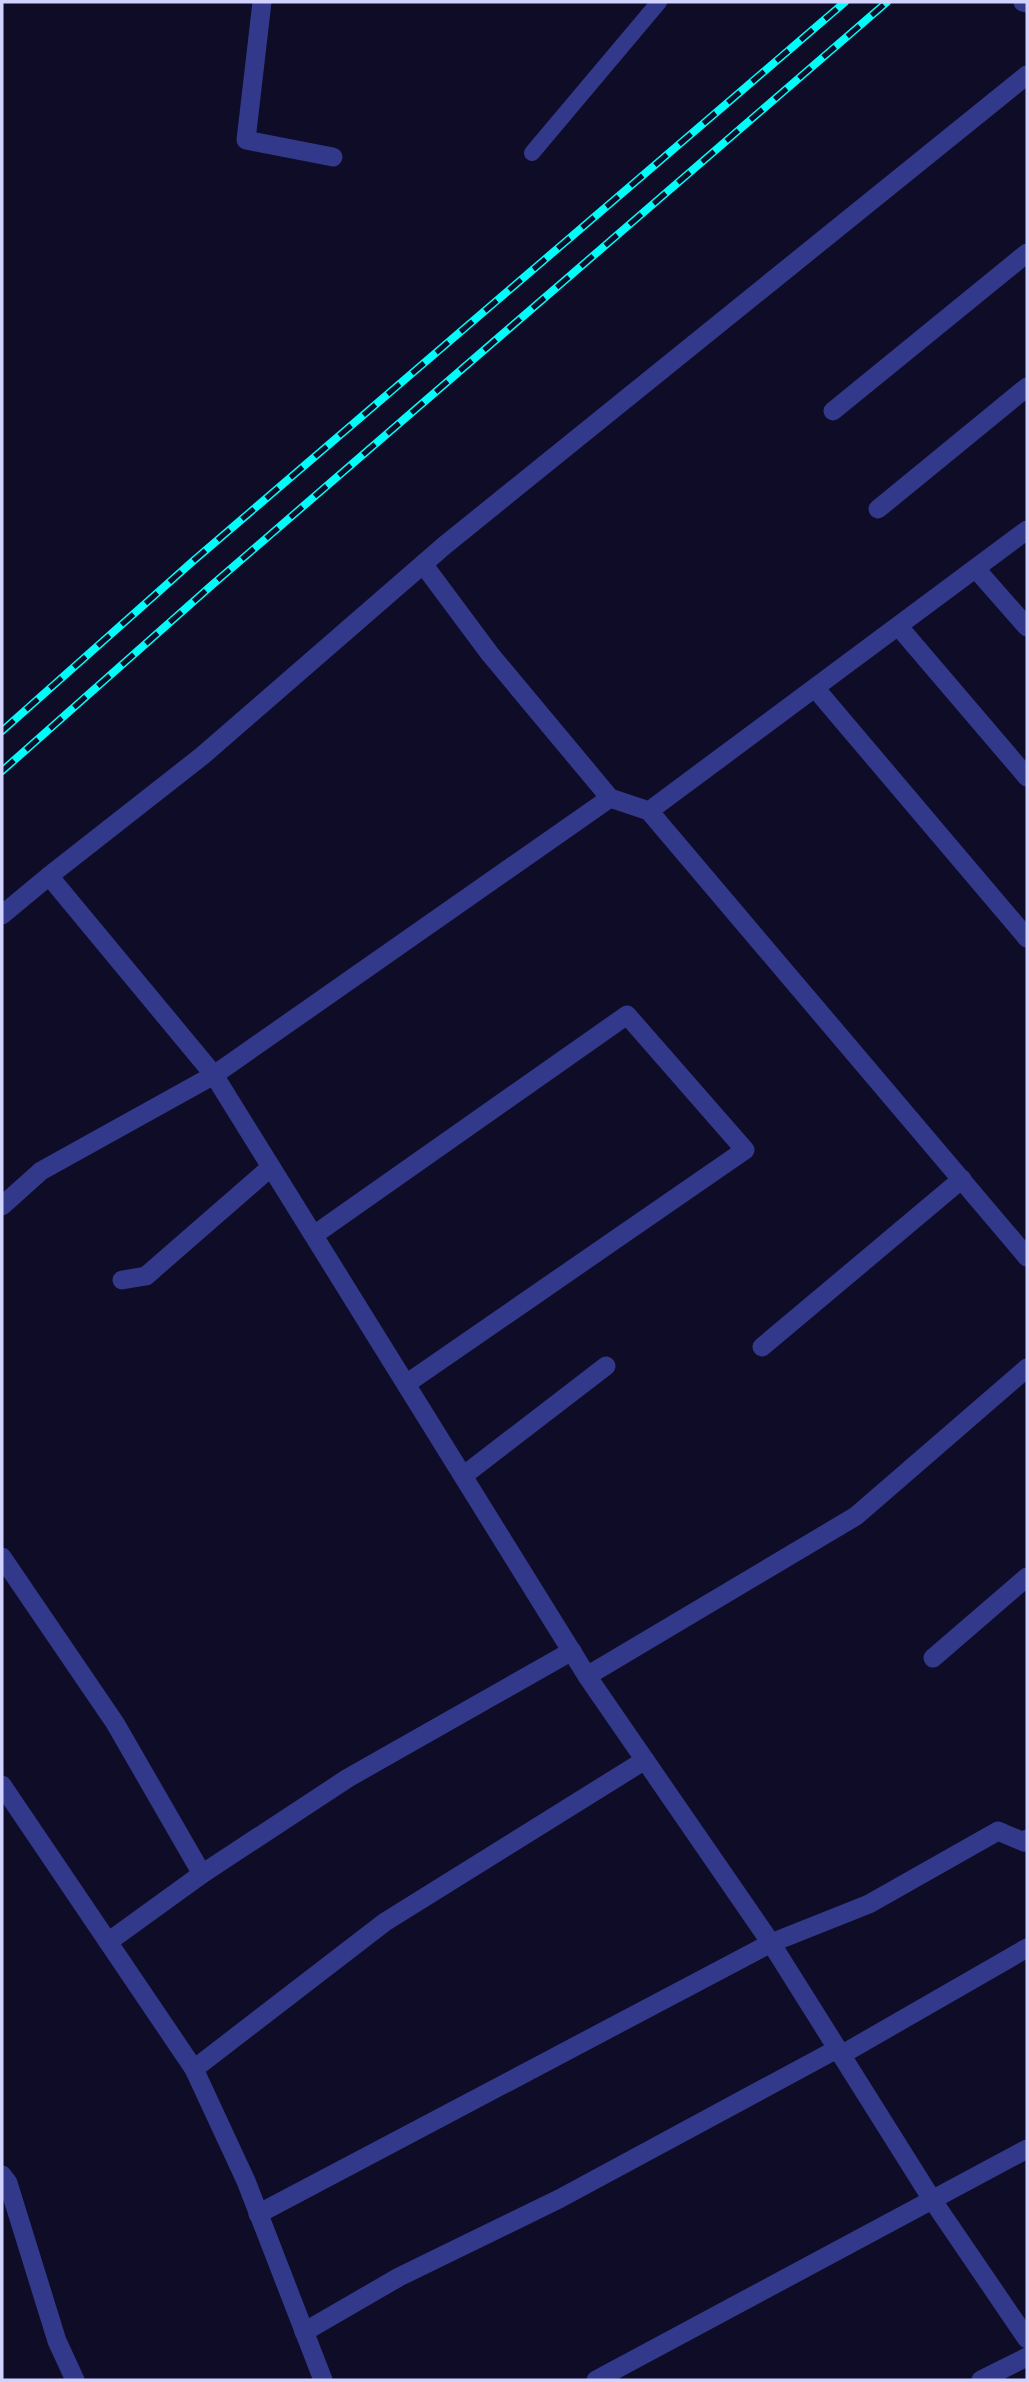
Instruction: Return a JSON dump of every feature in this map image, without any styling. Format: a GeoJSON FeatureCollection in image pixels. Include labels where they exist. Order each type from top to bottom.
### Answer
{"type":"FeatureCollection","features":[{"type":"Feature","properties":{"kind":"street"},"geometry":{"type":"LineString","coordinates":[[262,2],[246,140],[333,157]]}},
{"type":"Feature","properties":{"kind":"street"},"geometry":{"type":"LineString","coordinates":[[2,915],[202,755],[423,564],[1027,75]]}},
{"type":"Feature","properties":{"kind":"street"},"geometry":{"type":"LineString","coordinates":[[833,411],[1027,253]]}},
{"type":"Feature","properties":{"kind":"street"},"geometry":{"type":"LineString","coordinates":[[878,509],[1027,387]]}},
{"type":"Feature","properties":{"kind":"street"},"geometry":{"type":"LineString","coordinates":[[649,811],[1027,530]]}},
{"type":"Feature","properties":{"kind":"street"},"geometry":{"type":"LineString","coordinates":[[423,564],[490,654],[610,798],[649,811],[1027,1257]]}},
{"type":"Feature","properties":{"kind":"street"},"geometry":{"type":"LineString","coordinates":[[976,569],[1027,627]]}},
{"type":"Feature","properties":{"kind":"street"},"geometry":{"type":"LineString","coordinates":[[899,627],[1027,777]]}},
{"type":"Feature","properties":{"kind":"street"},"geometry":{"type":"LineString","coordinates":[[815,688],[1027,938]]}},
{"type":"Feature","properties":{"kind":"street"},"geometry":{"type":"LineString","coordinates":[[2,1206],[41,1171],[214,1075],[610,798]]}},
{"type":"Feature","properties":{"kind":"street"},"geometry":{"type":"LineString","coordinates":[[48,876],[214,1075],[587,1676],[771,1943],[933,2201],[1027,2339]]}},
{"type":"Feature","properties":{"kind":"street"},"geometry":{"type":"LineString","coordinates":[[314,1235],[627,1015],[745,1150],[406,1384]]}},
{"type":"Feature","properties":{"kind":"street"},"geometry":{"type":"LineString","coordinates":[[122,1280],[146,1276],[271,1167]]}},
{"type":"Feature","properties":{"kind":"street"},"geometry":{"type":"LineString","coordinates":[[762,1347],[962,1179]]}},
{"type":"Feature","properties":{"kind":"street"},"geometry":{"type":"LineString","coordinates":[[463,1476],[606,1366]]}},
{"type":"Feature","properties":{"kind":"street"},"geometry":{"type":"LineString","coordinates":[[587,1676],[856,1516],[1027,1368]]}},
{"type":"Feature","properties":{"kind":"street"},"geometry":{"type":"LineString","coordinates":[[2,1557],[115,1723],[202,1874]]}},
{"type":"Feature","properties":{"kind":"street"},"geometry":{"type":"LineString","coordinates":[[933,1658],[1027,1577]]}},
{"type":"Feature","properties":{"kind":"street"},"geometry":{"type":"LineString","coordinates":[[108,1942],[202,1874],[348,1777],[572,1651]]}},
{"type":"Feature","properties":{"kind":"street"},"geometry":{"type":"LineString","coordinates":[[194,2069],[385,1922],[645,1760]]}},
{"type":"Feature","properties":{"kind":"street"},"geometry":{"type":"LineString","coordinates":[[2,1784],[194,2069],[258,2214],[323,2380]]}},
{"type":"Feature","properties":{"kind":"street"},"geometry":{"type":"LineString","coordinates":[[258,2214],[771,1943],[869,1904],[998,1831],[1024,1842],[1027,1839]]}},
{"type":"Feature","properties":{"kind":"street"},"geometry":{"type":"LineString","coordinates":[[304,2332],[399,2277],[559,2199],[839,2052],[1027,1948]]}},
{"type":"Feature","properties":{"kind":"street"},"geometry":{"type":"LineString","coordinates":[[596,2380],[1027,2149]]}},
{"type":"Feature","properties":{"kind":"street"},"geometry":{"type":"LineString","coordinates":[[2,2175],[8,2183],[57,2341],[75,2380]]}},
{"type":"Feature","properties":{"kind":"street"},"geometry":{"type":"LineString","coordinates":[[981,2380],[1027,2357]]}},
{"type":"Feature","properties":{"kind":"lane"},"geometry":{"type":"LineString","coordinates":[[532,153],[659,2]]}},
{"type":"Feature","properties":{"kind":"railway"},"geometry":{"type":"LineString","coordinates":[[2,731],[192,562],[845,2]]}},
{"type":"Feature","properties":{"kind":"railway"},"geometry":{"type":"LineString","coordinates":[[2,771],[212,585],[887,2]]}}]}
